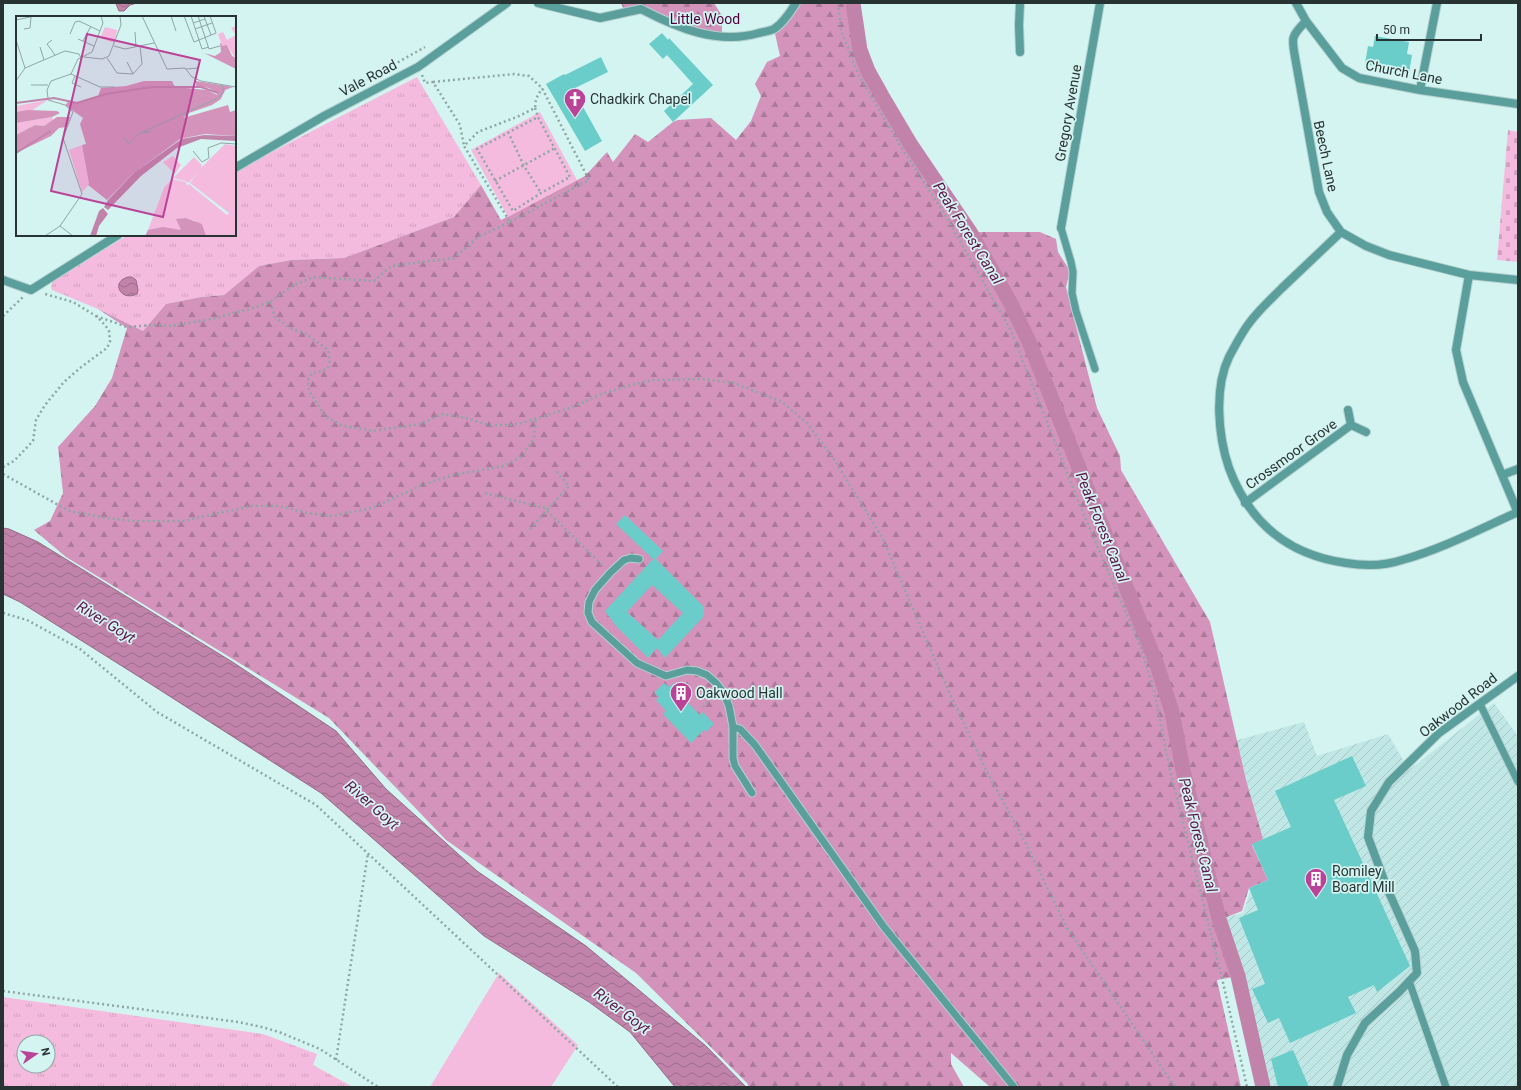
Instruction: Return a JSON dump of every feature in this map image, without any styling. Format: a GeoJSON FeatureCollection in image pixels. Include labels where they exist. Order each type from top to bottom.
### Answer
{"type":"FeatureCollection","features":[{"type":"Feature","properties":{"kind":"street","name":"Vale Road"},"geometry":{"type":"LineString","coordinates":[[236,167],[324,116],[418,67],[507,3]]}},
{"type":"Feature","properties":{"kind":"street"},"geometry":{"type":"LineString","coordinates":[[538,3],[600,18],[641,9],[664,22],[691,31],[722,37],[749,36],[774,29],[791,12],[796,3]]}},
{"type":"Feature","properties":{"kind":"street"},"geometry":{"type":"LineString","coordinates":[[1020,3],[1018,25],[1020,52]]}},
{"type":"Feature","properties":{"kind":"street","name":"Gregory Avenue"},"geometry":{"type":"LineString","coordinates":[[1061,228],[1100,3]]}},
{"type":"Feature","properties":{"kind":"street","name":"Church Lane"},"geometry":{"type":"LineString","coordinates":[[1296,3],[1306,21],[1342,68],[1359,78],[1420,90],[1518,104]]}},
{"type":"Feature","properties":{"kind":"street"},"geometry":{"type":"LineString","coordinates":[[1420,90],[1437,3]]}},
{"type":"Feature","properties":{"kind":"street","name":"Beech Lane"},"geometry":{"type":"LineString","coordinates":[[1306,21],[1294,34],[1292,42],[1294,58],[1319,192],[1327,212],[1341,232],[1366,246],[1389,255],[1469,275],[1518,280]]}},
{"type":"Feature","properties":{"kind":"street"},"geometry":{"type":"LineString","coordinates":[[1341,232],[1261,309],[1249,323],[1228,359],[1222,381],[1220,422],[1225,456],[1233,479],[1245,503],[1263,524],[1274,534],[1297,549],[1333,561],[1359,565],[1401,561],[1437,548],[1518,512],[1463,382],[1456,350],[1469,275]]}},
{"type":"Feature","properties":{"kind":"street"},"geometry":{"type":"LineString","coordinates":[[3,280],[31,290],[116,236]]}},
{"type":"Feature","properties":{"kind":"street"},"geometry":{"type":"LineString","coordinates":[[1348,410],[1351,425],[1366,432]]}},
{"type":"Feature","properties":{"kind":"street","name":"Crossmoor Grove"},"geometry":{"type":"LineString","coordinates":[[1245,503],[1351,425]]}},
{"type":"Feature","properties":{"kind":"street"},"geometry":{"type":"LineString","coordinates":[[1502,475],[1518,469]]}},
{"type":"Feature","properties":{"kind":"street","name":"Oakwood Road"},"geometry":{"type":"LineString","coordinates":[[1337,1087],[1347,1055],[1365,1023],[1417,972],[1415,951],[1387,888],[1368,837],[1371,810],[1389,782],[1439,733],[1518,676]]}},
{"type":"Feature","properties":{"kind":"lane"},"geometry":{"type":"LineString","coordinates":[[1061,228],[1073,272],[1072,293],[1076,311],[1095,369]]}},
{"type":"Feature","properties":{"kind":"lane"},"geometry":{"type":"LineString","coordinates":[[639,559],[631,558],[624,560],[595,590],[589,602],[588,612],[592,622],[637,662],[666,676],[687,670],[697,671],[707,675],[720,688],[729,706],[733,727],[732,758],[735,766],[752,793]]}},
{"type":"Feature","properties":{"kind":"lane"},"geometry":{"type":"LineString","coordinates":[[1480,704],[1518,782]]}},
{"type":"Feature","properties":{"kind":"lane"},"geometry":{"type":"LineString","coordinates":[[733,727],[740,729],[755,746],[884,927],[1014,1087]]}},
{"type":"Feature","properties":{"kind":"lane"},"geometry":{"type":"LineString","coordinates":[[1409,981],[1446,1087]]}},
{"type":"Feature","properties":{"kind":"path"},"geometry":{"type":"LineString","coordinates":[[838,3],[841,30],[858,74],[900,145],[944,213],[1012,331],[1081,508],[1141,648],[1154,690],[1169,766],[1222,978],[1247,1087]]}},
{"type":"Feature","properties":{"kind":"path"},"geometry":{"type":"LineString","coordinates":[[358,84],[431,44]]}},
{"type":"Feature","properties":{"kind":"path"},"geometry":{"type":"LineString","coordinates":[[3,316],[31,290],[73,302],[96,316],[127,327],[153,325],[171,326],[212,319],[270,302],[292,286],[313,277],[374,281],[391,266],[454,258],[478,237],[510,222],[589,180],[542,88],[529,76],[514,74],[425,82],[418,67]]}},
{"type":"Feature","properties":{"kind":"path"},"geometry":{"type":"LineString","coordinates":[[433,82],[460,125],[464,146],[510,222]]}},
{"type":"Feature","properties":{"kind":"path"},"geometry":{"type":"LineString","coordinates":[[538,117],[477,149],[513,211],[570,177],[538,117],[535,108],[536,99],[542,88]]}},
{"type":"Feature","properties":{"kind":"path"},"geometry":{"type":"LineString","coordinates":[[464,146],[478,132],[535,108]]}},
{"type":"Feature","properties":{"kind":"path"},"geometry":{"type":"LineString","coordinates":[[508,132],[524,166],[541,193]]}},
{"type":"Feature","properties":{"kind":"path"},"geometry":{"type":"LineString","coordinates":[[495,181],[555,148]]}},
{"type":"Feature","properties":{"kind":"path"},"geometry":{"type":"LineString","coordinates":[[270,302],[275,318],[290,328],[306,334],[328,350],[330,359],[328,368],[312,373],[308,380],[309,391],[325,416],[340,425],[372,431],[421,424],[442,414],[466,418],[489,425],[510,425],[573,407],[624,386],[653,380],[703,379],[734,383],[782,402],[807,423],[835,461],[882,537],[949,692],[986,770],[1024,840],[1067,928],[1175,1087]]}},
{"type":"Feature","properties":{"kind":"path"},"geometry":{"type":"LineString","coordinates":[[3,467],[14,461],[33,441],[36,420],[64,382],[107,348],[110,342],[109,331],[96,316]]}},
{"type":"Feature","properties":{"kind":"path"},"geometry":{"type":"LineString","coordinates":[[3,474],[69,511],[134,522],[183,521],[252,506],[279,506],[307,513],[332,516],[372,508],[422,485],[453,475],[504,466],[522,456],[534,438],[536,418]]}},
{"type":"Feature","properties":{"kind":"path"},"geometry":{"type":"LineString","coordinates":[[530,529],[569,486],[556,471]]}},
{"type":"Feature","properties":{"kind":"path"},"geometry":{"type":"LineString","coordinates":[[485,493],[548,510],[610,573]]}},
{"type":"Feature","properties":{"kind":"path"},"geometry":{"type":"LineString","coordinates":[[3,613],[27,620],[80,649],[157,712],[316,805],[618,1087]]}},
{"type":"Feature","properties":{"kind":"path"},"geometry":{"type":"LineString","coordinates":[[703,707],[720,688]]}},
{"type":"Feature","properties":{"kind":"path"},"geometry":{"type":"LineString","coordinates":[[336,1060],[368,853]]}},
{"type":"Feature","properties":{"kind":"path"},"geometry":{"type":"LineString","coordinates":[[3,991],[238,1022],[262,1027],[320,1049],[378,1087]]}},
{"type":"Feature","properties":{"kind":"path"},"geometry":{"type":"LineString","coordinates":[[370,1087],[372,1083]]}},
{"type":"Feature","properties":{"kind":"shaded area"},"geometry":{"type":"Polygon","coordinates":[[[1494,703],[1518,736],[1518,1087],[1266,1087],[1238,965],[1219,919],[1243,913],[1251,889],[1271,881],[1264,845],[1230,742],[1304,722],[1317,756],[1388,734],[1409,770],[1494,703]]]}},
{"type":"Feature","properties":{"kind":"green space","name":"Little Wood"},"geometry":{"type":"Polygon","coordinates":[[[621,3],[714,3],[722,16],[722,37],[691,31],[641,9],[625,12],[621,3]]]}},
{"type":"Feature","properties":{"kind":"green space"},"geometry":{"type":"Polygon","coordinates":[[[796,3],[853,3],[860,50],[868,71],[911,145],[970,232],[1040,232],[1056,239],[1058,252],[1070,271],[1066,287],[1097,408],[1120,456],[1121,470],[1210,622],[1246,780],[1263,839],[1252,845],[1268,880],[1249,888],[1242,911],[1219,920],[1238,976],[1217,980],[1241,1087],[990,1087],[951,1053],[951,1064],[964,1087],[749,1087],[747,1083],[636,973],[446,840],[329,718],[66,557],[34,530],[50,521],[63,493],[58,447],[95,406],[112,378],[127,328],[98,309],[143,331],[166,304],[201,297],[224,295],[259,266],[291,260],[344,258],[454,217],[481,185],[501,220],[585,176],[607,152],[613,162],[635,134],[648,142],[673,122],[678,120],[711,118],[736,140],[751,121],[761,96],[755,84],[767,62],[780,56],[774,29],[796,3]]]}},
{"type":"Feature","properties":{"kind":"green space"},"geometry":{"type":"Polygon","coordinates":[[[417,77],[481,185],[454,217],[344,258],[291,260],[259,266],[224,295],[201,297],[166,304],[143,331],[98,309],[52,290],[51,287],[53,281],[126,236],[236,236],[236,171],[417,77]]]}},
{"type":"Feature","properties":{"kind":"green space"},"geometry":{"type":"Polygon","coordinates":[[[540,112],[577,180],[508,217],[471,150],[540,112]]]}},
{"type":"Feature","properties":{"kind":"green space"},"geometry":{"type":"Polygon","coordinates":[[[1508,130],[1518,132],[1518,262],[1497,260],[1508,130]]]}},
{"type":"Feature","properties":{"kind":"green space"},"geometry":{"type":"Polygon","coordinates":[[[499,973],[578,1045],[551,1087],[430,1087],[499,973]]]}},
{"type":"Feature","properties":{"kind":"green space"},"geometry":{"type":"Polygon","coordinates":[[[3,997],[263,1034],[317,1054],[313,1065],[353,1087],[3,1087],[3,997]]]}},
{"type":"Feature","properties":{"kind":"water"},"geometry":{"type":"Polygon","coordinates":[[[137,3],[130,5],[124,11],[119,11],[116,4],[137,3]]]}},
{"type":"Feature","properties":{"kind":"water"},"geometry":{"type":"Polygon","coordinates":[[[132,277],[136,280],[138,290],[137,294],[131,296],[122,293],[119,287],[123,279],[132,277]]]}},
{"type":"Feature","properties":{"kind":"water","name":"River Goyt"},"geometry":{"type":"Polygon","coordinates":[[[3,528],[9,529],[38,542],[234,663],[336,731],[386,789],[477,871],[586,946],[706,1046],[746,1087],[675,1087],[630,1032],[589,1002],[484,936],[321,793],[20,602],[3,594],[3,528]]]}},
{"type":"Feature","properties":{"kind":"building"},"geometry":{"type":"Polygon","coordinates":[[[662,33],[668,40],[669,38],[713,85],[673,122],[664,111],[693,84],[667,55],[663,59],[649,44],[662,33]]]}},
{"type":"Feature","properties":{"kind":"building"},"geometry":{"type":"Polygon","coordinates":[[[1375,36],[1409,42],[1407,54],[1412,55],[1409,73],[1365,64],[1368,46],[1373,47],[1375,36]]]}},
{"type":"Feature","properties":{"kind":"building"},"geometry":{"type":"Polygon","coordinates":[[[601,57],[608,72],[573,89],[602,141],[585,151],[546,84],[601,57]]]}},
{"type":"Feature","properties":{"kind":"building"},"geometry":{"type":"Polygon","coordinates":[[[625,515],[663,551],[656,559],[704,607],[704,616],[665,658],[657,648],[648,658],[616,626],[605,611],[653,559],[616,524],[625,515]],[[652,585],[627,612],[658,640],[683,613],[652,585]]]}},
{"type":"Feature","properties":{"kind":"building","name":"Oakwood Hall"},"geometry":{"type":"Polygon","coordinates":[[[664,683],[669,687],[672,684],[676,688],[678,686],[686,694],[683,698],[700,715],[703,712],[714,724],[706,732],[704,730],[691,743],[663,714],[666,711],[656,700],[659,697],[654,693],[664,683]]]}},
{"type":"Feature","properties":{"kind":"building","name":"Romiley Board Mill"},"geometry":{"type":"Polygon","coordinates":[[[1352,756],[1366,786],[1334,800],[1410,966],[1377,992],[1374,985],[1348,997],[1356,1013],[1290,1043],[1279,1018],[1268,1023],[1252,989],[1265,984],[1239,918],[1258,910],[1249,888],[1268,880],[1252,844],[1291,827],[1275,791],[1352,756]]]}},
{"type":"Feature","properties":{"kind":"building"},"geometry":{"type":"Polygon","coordinates":[[[1293,1050],[1309,1087],[1278,1087],[1271,1059],[1293,1050]]]}},
{"type":"Feature","properties":{"kind":"waterway","name":"Peak Forest Canal"},"geometry":{"type":"LineString","coordinates":[[853,3],[860,50],[868,71],[911,145],[970,232],[1010,302],[1030,344],[1157,665],[1172,712],[1183,770],[1219,919],[1238,976],[1263,1087]]}},
{"type":"Feature","properties":{"kind":"place","name":"Chadkirk Chapel"},"geometry":{"type":"Point","coordinates":[575,118]}},
{"type":"Feature","properties":{"kind":"place","name":"Oakwood Hall"},"geometry":{"type":"Point","coordinates":[681,712]}},
{"type":"Feature","properties":{"kind":"place","name":"Romiley Board Mill"},"geometry":{"type":"Point","coordinates":[1316,898]}}]}
